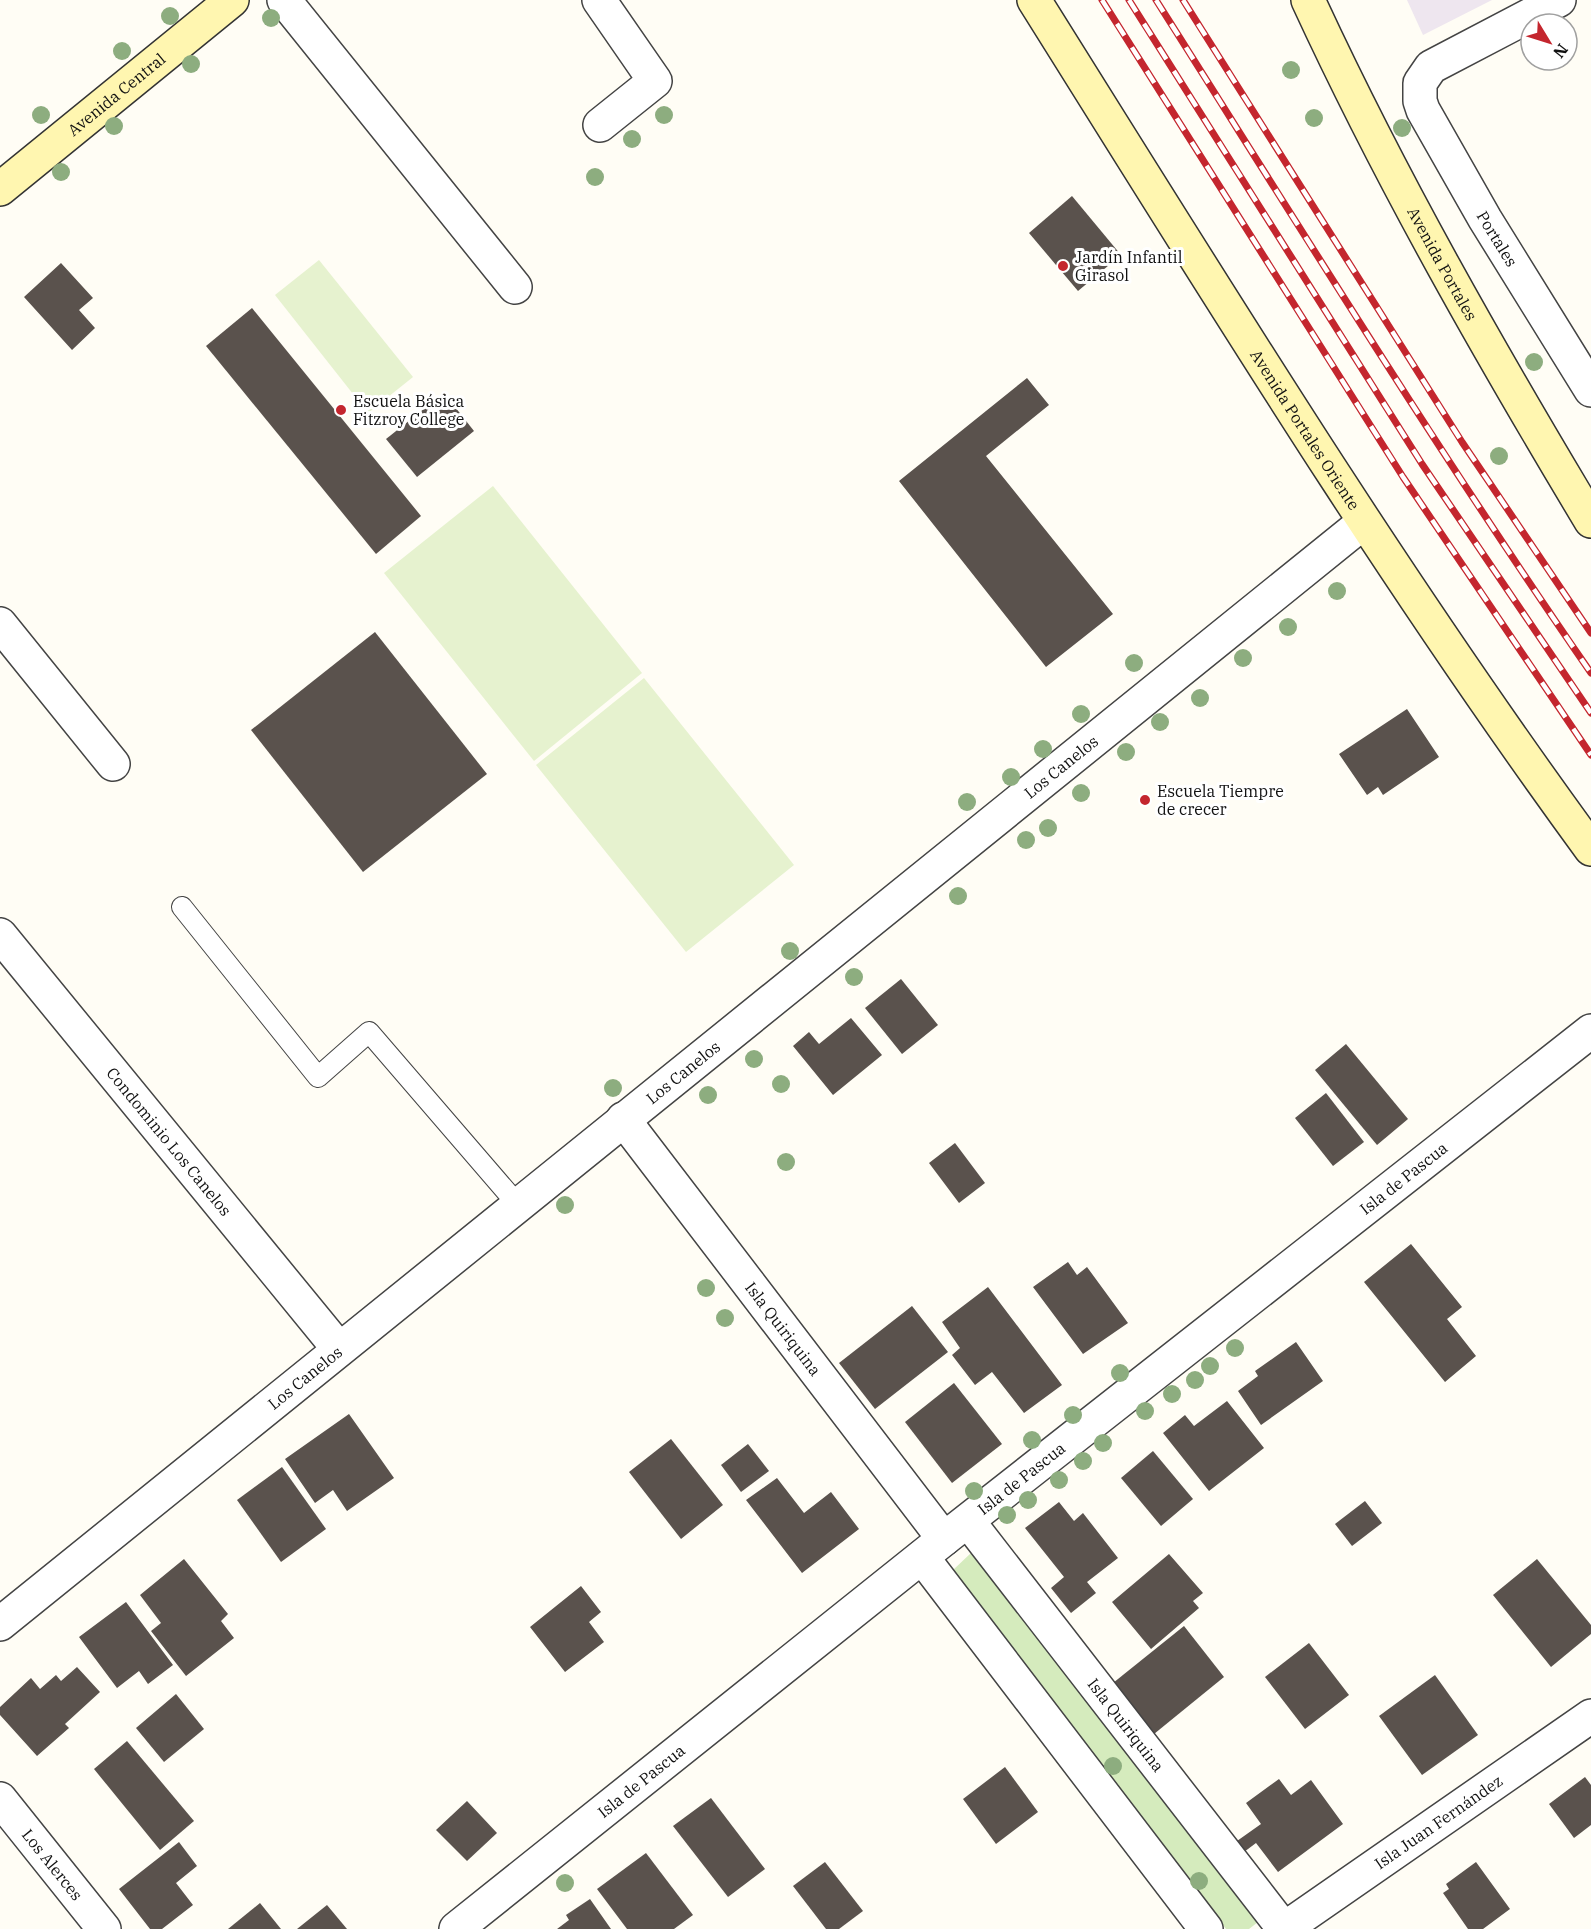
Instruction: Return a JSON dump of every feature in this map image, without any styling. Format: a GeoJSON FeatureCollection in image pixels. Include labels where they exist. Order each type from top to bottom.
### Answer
{"type":"FeatureCollection","features":[{"type":"Feature","properties":{"kind":"street","name":"Avenida Central"},"geometry":{"type":"LineString","coordinates":[[0,189],[232,0]]}},
{"type":"Feature","properties":{"kind":"street"},"geometry":{"type":"LineString","coordinates":[[284,0],[515,286]]}},
{"type":"Feature","properties":{"kind":"street"},"geometry":{"type":"LineString","coordinates":[[599,0],[655,81],[600,125]]}},
{"type":"Feature","properties":{"kind":"street","name":"Avenida Portales Oriente"},"geometry":{"type":"LineString","coordinates":[[1034,0],[1364,522],[1506,730],[1591,849]]}},
{"type":"Feature","properties":{"kind":"street","name":"Avenida Portales"},"geometry":{"type":"LineString","coordinates":[[1308,0],[1372,132],[1457,293],[1591,520]]}},
{"type":"Feature","properties":{"kind":"street","name":"Portales"},"geometry":{"type":"LineString","coordinates":[[1559,0],[1431,67],[1420,83],[1420,101],[1465,186],[1534,302],[1590,386]]}},
{"type":"Feature","properties":{"kind":"street","name":"Los Canelos"},"geometry":{"type":"LineString","coordinates":[[0,1624],[1364,522]]}},
{"type":"Feature","properties":{"kind":"street"},"geometry":{"type":"LineString","coordinates":[[0,624],[113,764]]}},
{"type":"Feature","properties":{"kind":"street","name":"Condominio Los Canelos"},"geometry":{"type":"LineString","coordinates":[[0,935],[339,1349]]}},
{"type":"Feature","properties":{"kind":"street","name":"Isla de Pascua"},"geometry":{"type":"LineString","coordinates":[[456,1929],[945,1539],[1591,1031]]}},
{"type":"Feature","properties":{"kind":"street","name":"Isla Quiriquina"},"geometry":{"type":"LineString","coordinates":[[623,1119],[945,1539],[1284,1929]]}},
{"type":"Feature","properties":{"kind":"street","name":"Isla Quiriquina"},"geometry":{"type":"LineString","coordinates":[[945,1539],[1206,1929]]}},
{"type":"Feature","properties":{"kind":"street","name":"Isla Juan Fernández"},"geometry":{"type":"LineString","coordinates":[[1284,1929],[1591,1716]]}},
{"type":"Feature","properties":{"kind":"street","name":"Los Alerces"},"geometry":{"type":"LineString","coordinates":[[0,1799],[104,1929]]}},
{"type":"Feature","properties":{"kind":"lane"},"geometry":{"type":"LineString","coordinates":[[182,907],[318,1077],[369,1032],[518,1205]]}},
{"type":"Feature","properties":{"kind":"shaded area"},"geometry":{"type":"Polygon","coordinates":[[[1407,0],[1492,0],[1423,35],[1407,0]]]}},
{"type":"Feature","properties":{"kind":"green space"},"geometry":{"type":"Polygon","coordinates":[[[319,260],[413,377],[368,413],[275,295],[319,260]]]}},
{"type":"Feature","properties":{"kind":"green space"},"geometry":{"type":"Polygon","coordinates":[[[493,486],[642,673],[534,761],[384,573],[493,486]]]}},
{"type":"Feature","properties":{"kind":"green space"},"geometry":{"type":"Polygon","coordinates":[[[644,678],[794,865],[686,952],[536,765],[644,678]]]}},
{"type":"Feature","properties":{"kind":"green space"},"geometry":{"type":"Polygon","coordinates":[[[971,1553],[1258,1922],[1249,1929],[1226,1929],[953,1570],[971,1553]]]}},
{"type":"Feature","properties":{"kind":"building"},"geometry":{"type":"Polygon","coordinates":[[[1072,196],[1121,255],[1078,291],[1029,233],[1072,196]]]}},
{"type":"Feature","properties":{"kind":"building"},"geometry":{"type":"Polygon","coordinates":[[[61,263],[93,298],[79,310],[95,328],[72,350],[24,297],[61,263]]]}},
{"type":"Feature","properties":{"kind":"building"},"geometry":{"type":"Polygon","coordinates":[[[252,308],[421,516],[376,554],[206,346],[252,308]]]}},
{"type":"Feature","properties":{"kind":"building"},"geometry":{"type":"Polygon","coordinates":[[[1027,378],[1049,405],[986,456],[1113,614],[1046,667],[899,481],[1027,378]]]}},
{"type":"Feature","properties":{"kind":"building"},"geometry":{"type":"Polygon","coordinates":[[[444,393],[474,431],[417,477],[386,439],[444,393]]]}},
{"type":"Feature","properties":{"kind":"building"},"geometry":{"type":"Polygon","coordinates":[[[375,632],[487,774],[363,872],[251,730],[375,632]]]}},
{"type":"Feature","properties":{"kind":"building"},"geometry":{"type":"Polygon","coordinates":[[[1407,709],[1439,757],[1383,795],[1378,787],[1367,795],[1339,754],[1407,709]]]}},
{"type":"Feature","properties":{"kind":"building"},"geometry":{"type":"Polygon","coordinates":[[[901,979],[938,1025],[902,1054],[865,1008],[901,979]]]}},
{"type":"Feature","properties":{"kind":"building"},"geometry":{"type":"Polygon","coordinates":[[[851,1018],[882,1055],[833,1095],[793,1046],[809,1032],[819,1044],[851,1018]]]}},
{"type":"Feature","properties":{"kind":"building"},"geometry":{"type":"Polygon","coordinates":[[[1346,1044],[1408,1119],[1377,1145],[1315,1070],[1346,1044]]]}},
{"type":"Feature","properties":{"kind":"building"},"geometry":{"type":"Polygon","coordinates":[[[1326,1093],[1364,1142],[1333,1166],[1295,1118],[1326,1093]]]}},
{"type":"Feature","properties":{"kind":"building"},"geometry":{"type":"Polygon","coordinates":[[[955,1143],[985,1183],[959,1203],[929,1163],[955,1143]]]}},
{"type":"Feature","properties":{"kind":"building"},"geometry":{"type":"Polygon","coordinates":[[[1411,1244],[1462,1307],[1447,1319],[1476,1356],[1445,1382],[1364,1282],[1411,1244]]]}},
{"type":"Feature","properties":{"kind":"building"},"geometry":{"type":"Polygon","coordinates":[[[1068,1262],[1077,1275],[1087,1267],[1128,1323],[1083,1354],[1033,1287],[1068,1262]]]}},
{"type":"Feature","properties":{"kind":"building"},"geometry":{"type":"Polygon","coordinates":[[[988,1287],[1062,1385],[1024,1413],[992,1372],[975,1385],[952,1355],[960,1348],[942,1322],[988,1287]]]}},
{"type":"Feature","properties":{"kind":"building"},"geometry":{"type":"Polygon","coordinates":[[[912,1306],[948,1352],[875,1409],[839,1363],[912,1306]]]}},
{"type":"Feature","properties":{"kind":"building"},"geometry":{"type":"Polygon","coordinates":[[[1296,1342],[1323,1381],[1261,1425],[1238,1391],[1258,1376],[1255,1371],[1296,1342]]]}},
{"type":"Feature","properties":{"kind":"building"},"geometry":{"type":"Polygon","coordinates":[[[954,1383],[1002,1444],[952,1483],[905,1422],[954,1383]]]}},
{"type":"Feature","properties":{"kind":"building"},"geometry":{"type":"Polygon","coordinates":[[[1227,1401],[1264,1448],[1209,1491],[1163,1433],[1185,1415],[1194,1426],[1227,1401]]]}},
{"type":"Feature","properties":{"kind":"building"},"geometry":{"type":"Polygon","coordinates":[[[349,1414],[394,1478],[347,1511],[333,1490],[315,1503],[285,1459],[349,1414]]]}},
{"type":"Feature","properties":{"kind":"building"},"geometry":{"type":"Polygon","coordinates":[[[671,1439],[723,1505],[681,1539],[629,1472],[671,1439]]]}},
{"type":"Feature","properties":{"kind":"building"},"geometry":{"type":"Polygon","coordinates":[[[748,1444],[769,1471],[741,1492],[721,1465],[748,1444]]]}},
{"type":"Feature","properties":{"kind":"building"},"geometry":{"type":"Polygon","coordinates":[[[1153,1451],[1193,1499],[1161,1526],[1121,1478],[1153,1451]]]}},
{"type":"Feature","properties":{"kind":"building"},"geometry":{"type":"Polygon","coordinates":[[[282,1467],[326,1529],[281,1562],[237,1500],[282,1467]]]}},
{"type":"Feature","properties":{"kind":"building"},"geometry":{"type":"Polygon","coordinates":[[[777,1478],[804,1513],[831,1492],[859,1529],[802,1573],[746,1500],[777,1478]]]}},
{"type":"Feature","properties":{"kind":"building"},"geometry":{"type":"Polygon","coordinates":[[[1365,1501],[1382,1523],[1352,1546],[1335,1524],[1365,1501]]]}},
{"type":"Feature","properties":{"kind":"building"},"geometry":{"type":"Polygon","coordinates":[[[1059,1502],[1074,1521],[1083,1513],[1118,1558],[1087,1582],[1096,1593],[1071,1613],[1051,1588],[1064,1577],[1025,1528],[1059,1502]]]}},
{"type":"Feature","properties":{"kind":"building"},"geometry":{"type":"Polygon","coordinates":[[[1169,1554],[1203,1593],[1193,1601],[1199,1608],[1151,1649],[1112,1602],[1169,1554]]]}},
{"type":"Feature","properties":{"kind":"building"},"geometry":{"type":"Polygon","coordinates":[[[184,1559],[228,1614],[221,1621],[234,1638],[186,1676],[151,1631],[161,1623],[140,1595],[184,1559]]]}},
{"type":"Feature","properties":{"kind":"building"},"geometry":{"type":"Polygon","coordinates":[[[1537,1559],[1591,1625],[1591,1634],[1551,1667],[1493,1595],[1537,1559]]]}},
{"type":"Feature","properties":{"kind":"building"},"geometry":{"type":"Polygon","coordinates":[[[581,1586],[601,1612],[589,1622],[604,1642],[565,1672],[530,1627],[581,1586]]]}},
{"type":"Feature","properties":{"kind":"building"},"geometry":{"type":"Polygon","coordinates":[[[126,1602],[173,1665],[148,1684],[139,1671],[117,1688],[79,1637],[126,1602]]]}},
{"type":"Feature","properties":{"kind":"building"},"geometry":{"type":"Polygon","coordinates":[[[1184,1626],[1224,1677],[1154,1734],[1113,1683],[1184,1626]]]}},
{"type":"Feature","properties":{"kind":"building"},"geometry":{"type":"Polygon","coordinates":[[[1309,1643],[1349,1695],[1305,1729],[1265,1677],[1309,1643]]]}},
{"type":"Feature","properties":{"kind":"building"},"geometry":{"type":"Polygon","coordinates":[[[77,1667],[100,1692],[65,1724],[69,1728],[37,1756],[0,1715],[0,1707],[31,1678],[40,1689],[56,1675],[61,1681],[77,1667]]]}},
{"type":"Feature","properties":{"kind":"building"},"geometry":{"type":"Polygon","coordinates":[[[1435,1675],[1478,1735],[1422,1775],[1379,1716],[1435,1675]]]}},
{"type":"Feature","properties":{"kind":"building"},"geometry":{"type":"Polygon","coordinates":[[[176,1694],[204,1729],[164,1762],[136,1728],[176,1694]]]}},
{"type":"Feature","properties":{"kind":"building"},"geometry":{"type":"Polygon","coordinates":[[[127,1741],[194,1821],[160,1850],[94,1769],[127,1741]]]}},
{"type":"Feature","properties":{"kind":"building"},"geometry":{"type":"Polygon","coordinates":[[[1005,1767],[1038,1812],[996,1844],[963,1799],[1005,1767]]]}},
{"type":"Feature","properties":{"kind":"building"},"geometry":{"type":"Polygon","coordinates":[[[1585,1777],[1591,1785],[1591,1825],[1574,1838],[1549,1804],[1585,1777]]]}},
{"type":"Feature","properties":{"kind":"building"},"geometry":{"type":"Polygon","coordinates":[[[1279,1779],[1291,1795],[1311,1780],[1343,1824],[1278,1872],[1256,1843],[1244,1852],[1237,1841],[1261,1824],[1246,1803],[1279,1779]]]}},
{"type":"Feature","properties":{"kind":"building"},"geometry":{"type":"Polygon","coordinates":[[[711,1798],[765,1869],[728,1897],[673,1826],[711,1798]]]}},
{"type":"Feature","properties":{"kind":"building"},"geometry":{"type":"Polygon","coordinates":[[[467,1801],[497,1833],[467,1861],[436,1830],[467,1801]]]}},
{"type":"Feature","properties":{"kind":"building"},"geometry":{"type":"Polygon","coordinates":[[[179,1842],[197,1866],[176,1883],[193,1905],[162,1929],[150,1929],[119,1889],[179,1842]]]}},
{"type":"Feature","properties":{"kind":"building"},"geometry":{"type":"Polygon","coordinates":[[[646,1853],[693,1915],[674,1929],[627,1929],[597,1889],[646,1853]]]}},
{"type":"Feature","properties":{"kind":"building"},"geometry":{"type":"Polygon","coordinates":[[[825,1862],[863,1911],[839,1929],[826,1929],[793,1886],[825,1862]]]}},
{"type":"Feature","properties":{"kind":"building"},"geometry":{"type":"Polygon","coordinates":[[[1476,1862],[1510,1909],[1483,1929],[1468,1929],[1443,1893],[1449,1889],[1446,1884],[1476,1862]]]}},
{"type":"Feature","properties":{"kind":"building"},"geometry":{"type":"Polygon","coordinates":[[[590,1899],[611,1929],[557,1929],[569,1920],[566,1915],[590,1899]]]}},
{"type":"Feature","properties":{"kind":"building"},"geometry":{"type":"Polygon","coordinates":[[[260,1903],[281,1929],[228,1929],[260,1903]]]}},
{"type":"Feature","properties":{"kind":"building"},"geometry":{"type":"Polygon","coordinates":[[[327,1905],[347,1929],[297,1929],[327,1905]]]}},
{"type":"Feature","properties":{"kind":"railway"},"geometry":{"type":"LineString","coordinates":[[1102,0],[1403,477],[1591,755]]}},
{"type":"Feature","properties":{"kind":"railway"},"geometry":{"type":"LineString","coordinates":[[1129,0],[1422,464],[1591,713]]}},
{"type":"Feature","properties":{"kind":"railway"},"geometry":{"type":"LineString","coordinates":[[1156,0],[1424,423],[1591,673]]}},
{"type":"Feature","properties":{"kind":"railway"},"geometry":{"type":"LineString","coordinates":[[1183,0],[1462,442],[1591,633]]}},
{"type":"Feature","properties":{"kind":"place","name":"Jardín Infantil Girasol"},"geometry":{"type":"Point","coordinates":[1063,266]}},
{"type":"Feature","properties":{"kind":"place","name":"Escuela Básica Fitzroy College"},"geometry":{"type":"Point","coordinates":[341,410]}},
{"type":"Feature","properties":{"kind":"place","name":"Escuela Tiempre de crecer"},"geometry":{"type":"Point","coordinates":[1145,800]}}]}
